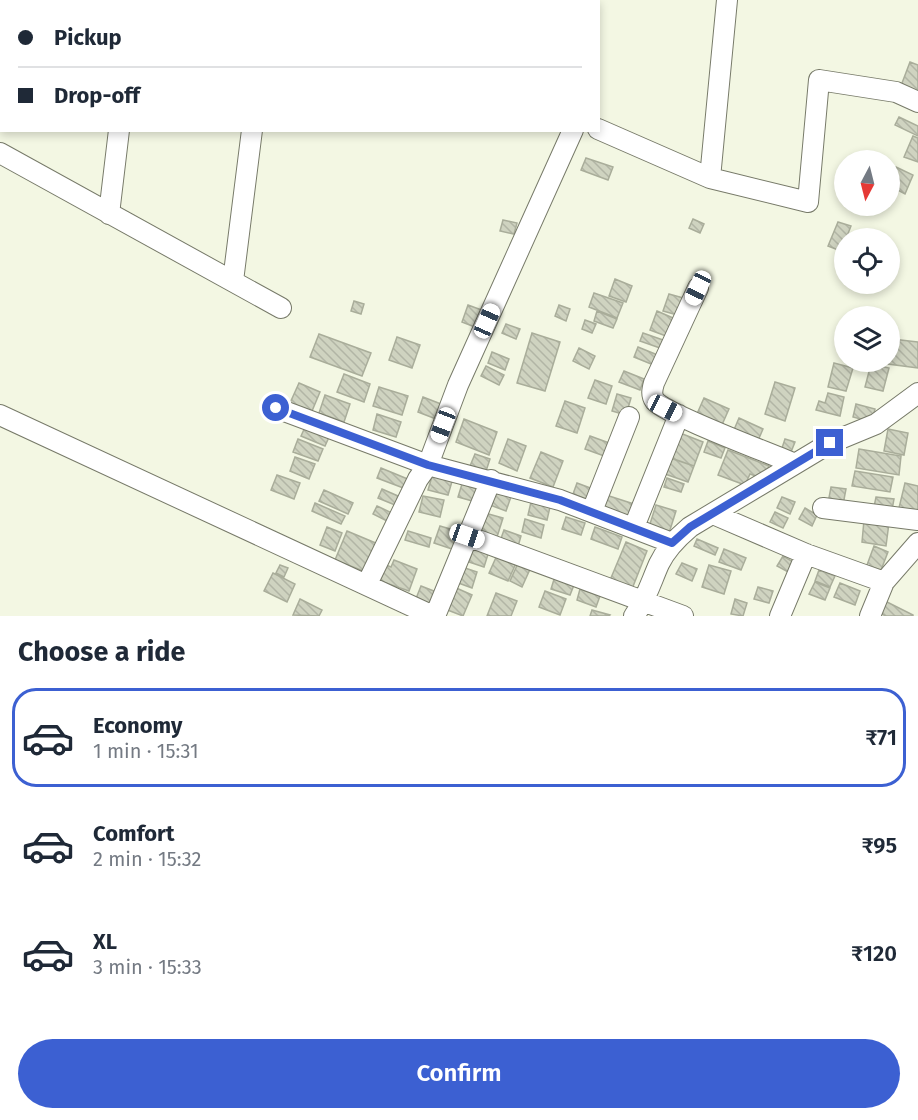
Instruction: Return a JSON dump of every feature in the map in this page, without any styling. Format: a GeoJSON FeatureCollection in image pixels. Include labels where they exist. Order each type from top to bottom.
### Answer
{"type":"FeatureCollection","features":[{"type":"Feature","properties":{"kind":"street"},"geometry":{"type":"LineString","coordinates":[[710,178],[727,0]]}},
{"type":"Feature","properties":{"kind":"street"},"geometry":{"type":"LineString","coordinates":[[600,130],[710,178],[808,202],[819,80],[896,92],[918,102]]}},
{"type":"Feature","properties":{"kind":"street"},"geometry":{"type":"LineString","coordinates":[[110,214],[119,132]]}},
{"type":"Feature","properties":{"kind":"street"},"geometry":{"type":"LineString","coordinates":[[233,281],[252,132]]}},
{"type":"Feature","properties":{"kind":"street"},"geometry":{"type":"LineString","coordinates":[[367,584],[418,479],[428,465],[458,385],[572,132]]}},
{"type":"Feature","properties":{"kind":"street"},"geometry":{"type":"LineString","coordinates":[[0,153],[281,308]]}},
{"type":"Feature","properties":{"kind":"street"},"geometry":{"type":"LineString","coordinates":[[698,288],[652,393],[655,400],[679,415],[795,464]]}},
{"type":"Feature","properties":{"kind":"street"},"geometry":{"type":"LineString","coordinates":[[639,610],[660,562],[672,543],[690,527],[830,443],[876,424],[918,393]]}},
{"type":"Feature","properties":{"kind":"street"},"geometry":{"type":"LineString","coordinates":[[276,408],[428,465],[491,480],[592,511],[672,543]]}},
{"type":"Feature","properties":{"kind":"street"},"geometry":{"type":"LineString","coordinates":[[0,415],[434,616],[491,480]]}},
{"type":"Feature","properties":{"kind":"street"},"geometry":{"type":"LineString","coordinates":[[634,527],[679,415]]}},
{"type":"Feature","properties":{"kind":"street"},"geometry":{"type":"LineString","coordinates":[[592,511],[629,417]]}},
{"type":"Feature","properties":{"kind":"street"},"geometry":{"type":"LineString","coordinates":[[823,508],[918,520]]}},
{"type":"Feature","properties":{"kind":"street"},"geometry":{"type":"LineString","coordinates":[[713,514],[806,554],[884,582]]}},
{"type":"Feature","properties":{"kind":"street"},"geometry":{"type":"LineString","coordinates":[[467,536],[570,573],[639,610],[684,616]]}},
{"type":"Feature","properties":{"kind":"street"},"geometry":{"type":"LineString","coordinates":[[870,616],[884,582],[918,543]]}},
{"type":"Feature","properties":{"kind":"street"},"geometry":{"type":"LineString","coordinates":[[780,616],[806,554]]}},
{"type":"Feature","properties":{"kind":"building"},"geometry":{"type":"Polygon","coordinates":[[[910,62],[918,65],[918,98],[899,91],[910,62]]]}},
{"type":"Feature","properties":{"kind":"building"},"geometry":{"type":"Polygon","coordinates":[[[899,117],[918,126],[918,136],[895,125],[899,117]]]}},
{"type":"Feature","properties":{"kind":"building"},"geometry":{"type":"Polygon","coordinates":[[[913,136],[918,138],[918,162],[904,157],[913,136]]]}},
{"type":"Feature","properties":{"kind":"building"},"geometry":{"type":"Polygon","coordinates":[[[586,158],[613,167],[608,180],[581,170],[586,158]]]}},
{"type":"Feature","properties":{"kind":"building"},"geometry":{"type":"Polygon","coordinates":[[[900,169],[913,175],[905,194],[900,191],[900,169]]]}},
{"type":"Feature","properties":{"kind":"building"},"geometry":{"type":"Polygon","coordinates":[[[693,219],[704,224],[700,233],[689,228],[693,219]]]}},
{"type":"Feature","properties":{"kind":"building"},"geometry":{"type":"Polygon","coordinates":[[[503,220],[517,223],[514,234],[500,231],[503,220]]]}},
{"type":"Feature","properties":{"kind":"building"},"geometry":{"type":"Polygon","coordinates":[[[838,222],[851,226],[850,228],[836,228],[838,222]]]}},
{"type":"Feature","properties":{"kind":"building"},"geometry":{"type":"Polygon","coordinates":[[[834,232],[834,248],[828,246],[834,232]]]}},
{"type":"Feature","properties":{"kind":"building"},"geometry":{"type":"Polygon","coordinates":[[[615,279],[632,286],[626,302],[609,296],[615,279]]]}},
{"type":"Feature","properties":{"kind":"building"},"geometry":{"type":"Polygon","coordinates":[[[594,293],[623,303],[617,318],[589,307],[594,293]]]}},
{"type":"Feature","properties":{"kind":"building"},"geometry":{"type":"Polygon","coordinates":[[[669,294],[687,299],[681,316],[663,311],[669,294]]]}},
{"type":"Feature","properties":{"kind":"building"},"geometry":{"type":"Polygon","coordinates":[[[354,301],[364,304],[361,314],[351,311],[354,301]]]}},
{"type":"Feature","properties":{"kind":"building"},"geometry":{"type":"Polygon","coordinates":[[[468,305],[487,312],[480,329],[462,322],[468,305]]]}},
{"type":"Feature","properties":{"kind":"building"},"geometry":{"type":"Polygon","coordinates":[[[559,305],[570,309],[566,321],[555,316],[559,305]]]}},
{"type":"Feature","properties":{"kind":"building"},"geometry":{"type":"Polygon","coordinates":[[[597,311],[617,319],[613,328],[594,321],[597,311]]]}},
{"type":"Feature","properties":{"kind":"building"},"geometry":{"type":"Polygon","coordinates":[[[657,311],[673,318],[666,336],[650,330],[657,311]]]}},
{"type":"Feature","properties":{"kind":"building"},"geometry":{"type":"Polygon","coordinates":[[[585,320],[596,324],[592,333],[582,329],[585,320]]]}},
{"type":"Feature","properties":{"kind":"building"},"geometry":{"type":"Polygon","coordinates":[[[506,324],[520,329],[516,339],[502,333],[506,324]]]}},
{"type":"Feature","properties":{"kind":"building"},"geometry":{"type":"Polygon","coordinates":[[[532,333],[560,342],[545,391],[517,383],[532,333]]]}},
{"type":"Feature","properties":{"kind":"building"},"geometry":{"type":"Polygon","coordinates":[[[643,333],[663,340],[660,348],[640,341],[643,333]]]}},
{"type":"Feature","properties":{"kind":"building"},"geometry":{"type":"Polygon","coordinates":[[[319,334],[371,353],[362,376],[310,357],[319,334]]]}},
{"type":"Feature","properties":{"kind":"building"},"geometry":{"type":"Polygon","coordinates":[[[397,337],[420,345],[412,368],[389,360],[397,337]]]}},
{"type":"Feature","properties":{"kind":"building"},"geometry":{"type":"Polygon","coordinates":[[[900,340],[918,342],[918,368],[900,366],[900,340]]]}},
{"type":"Feature","properties":{"kind":"building"},"geometry":{"type":"Polygon","coordinates":[[[638,347],[660,356],[656,366],[634,357],[638,347]]]}},
{"type":"Feature","properties":{"kind":"building"},"geometry":{"type":"Polygon","coordinates":[[[579,348],[595,356],[589,369],[573,361],[579,348]]]}},
{"type":"Feature","properties":{"kind":"building"},"geometry":{"type":"Polygon","coordinates":[[[492,352],[509,359],[505,370],[488,363],[492,352]]]}},
{"type":"Feature","properties":{"kind":"building"},"geometry":{"type":"Polygon","coordinates":[[[834,363],[834,372],[852,372],[846,391],[828,387],[834,363]]]}},
{"type":"Feature","properties":{"kind":"building"},"geometry":{"type":"Polygon","coordinates":[[[486,366],[504,375],[499,385],[481,376],[486,366]]]}},
{"type":"Feature","properties":{"kind":"building"},"geometry":{"type":"Polygon","coordinates":[[[624,371],[644,379],[640,390],[619,382],[624,371]]]}},
{"type":"Feature","properties":{"kind":"building"},"geometry":{"type":"Polygon","coordinates":[[[869,372],[888,372],[883,391],[865,387],[869,372]]]}},
{"type":"Feature","properties":{"kind":"building"},"geometry":{"type":"Polygon","coordinates":[[[344,374],[370,384],[364,402],[337,392],[344,374]]]}},
{"type":"Feature","properties":{"kind":"building"},"geometry":{"type":"Polygon","coordinates":[[[595,380],[612,386],[606,404],[588,398],[595,380]]]}},
{"type":"Feature","properties":{"kind":"building"},"geometry":{"type":"Polygon","coordinates":[[[775,382],[795,388],[785,421],[765,414],[775,382]]]}},
{"type":"Feature","properties":{"kind":"building"},"geometry":{"type":"Polygon","coordinates":[[[299,383],[320,392],[312,411],[290,403],[299,383]]]}},
{"type":"Feature","properties":{"kind":"building"},"geometry":{"type":"Polygon","coordinates":[[[379,387],[408,396],[402,415],[373,406],[379,387]]]}},
{"type":"Feature","properties":{"kind":"building"},"geometry":{"type":"Polygon","coordinates":[[[828,393],[844,397],[840,416],[816,410],[819,401],[825,403],[828,393]]]}},
{"type":"Feature","properties":{"kind":"building"},"geometry":{"type":"Polygon","coordinates":[[[617,394],[631,398],[626,415],[612,411],[617,394]]]}},
{"type":"Feature","properties":{"kind":"building"},"geometry":{"type":"Polygon","coordinates":[[[325,395],[350,404],[344,422],[319,413],[325,395]]]}},
{"type":"Feature","properties":{"kind":"building"},"geometry":{"type":"Polygon","coordinates":[[[423,397],[441,404],[436,419],[418,412],[423,397]]]}},
{"type":"Feature","properties":{"kind":"building"},"geometry":{"type":"Polygon","coordinates":[[[704,398],[729,409],[721,427],[696,416],[704,398]]]}},
{"type":"Feature","properties":{"kind":"building"},"geometry":{"type":"Polygon","coordinates":[[[565,401],[585,408],[577,433],[556,426],[565,401]]]}},
{"type":"Feature","properties":{"kind":"building"},"geometry":{"type":"Polygon","coordinates":[[[856,404],[875,409],[872,422],[853,417],[856,404]]]}},
{"type":"Feature","properties":{"kind":"building"},"geometry":{"type":"Polygon","coordinates":[[[377,414],[401,422],[396,437],[373,430],[377,414]]]}},
{"type":"Feature","properties":{"kind":"building"},"geometry":{"type":"Polygon","coordinates":[[[739,418],[763,429],[757,443],[733,432],[739,418]]]}},
{"type":"Feature","properties":{"kind":"building"},"geometry":{"type":"Polygon","coordinates":[[[464,419],[497,432],[489,455],[456,442],[464,419]]]}},
{"type":"Feature","properties":{"kind":"building"},"geometry":{"type":"Polygon","coordinates":[[[306,425],[330,435],[325,446],[301,436],[306,425]]]}},
{"type":"Feature","properties":{"kind":"building"},"geometry":{"type":"Polygon","coordinates":[[[888,429],[908,433],[904,455],[884,451],[888,429]]]}},
{"type":"Feature","properties":{"kind":"building"},"geometry":{"type":"Polygon","coordinates":[[[680,433],[703,442],[694,466],[671,458],[680,433]]]}},
{"type":"Feature","properties":{"kind":"building"},"geometry":{"type":"Polygon","coordinates":[[[590,436],[612,444],[607,457],[585,449],[590,436]]]}},
{"type":"Feature","properties":{"kind":"building"},"geometry":{"type":"Polygon","coordinates":[[[298,439],[323,449],[318,461],[293,452],[298,439]]]}},
{"type":"Feature","properties":{"kind":"building"},"geometry":{"type":"Polygon","coordinates":[[[508,439],[526,446],[517,471],[499,463],[508,439]]]}},
{"type":"Feature","properties":{"kind":"building"},"geometry":{"type":"Polygon","coordinates":[[[785,439],[795,442],[789,457],[780,454],[785,439]]]}},
{"type":"Feature","properties":{"kind":"building"},"geometry":{"type":"Polygon","coordinates":[[[708,441],[725,448],[721,458],[704,452],[708,441]]]}},
{"type":"Feature","properties":{"kind":"building"},"geometry":{"type":"Polygon","coordinates":[[[859,449],[901,456],[899,475],[856,468],[859,449]]]}},
{"type":"Feature","properties":{"kind":"building"},"geometry":{"type":"Polygon","coordinates":[[[728,450],[769,466],[764,479],[750,474],[745,485],[718,475],[728,450]]]}},
{"type":"Feature","properties":{"kind":"building"},"geometry":{"type":"Polygon","coordinates":[[[541,452],[563,461],[553,487],[530,478],[541,452]]]}},
{"type":"Feature","properties":{"kind":"building"},"geometry":{"type":"Polygon","coordinates":[[[475,454],[490,459],[486,471],[470,466],[475,454]]]}},
{"type":"Feature","properties":{"kind":"building"},"geometry":{"type":"Polygon","coordinates":[[[295,457],[315,464],[309,479],[290,471],[295,457]]]}},
{"type":"Feature","properties":{"kind":"building"},"geometry":{"type":"Polygon","coordinates":[[[670,458],[694,466],[688,482],[665,474],[670,458]]]}},
{"type":"Feature","properties":{"kind":"building"},"geometry":{"type":"Polygon","coordinates":[[[381,468],[410,480],[406,489],[377,478],[381,468]]]}},
{"type":"Feature","properties":{"kind":"building"},"geometry":{"type":"Polygon","coordinates":[[[855,471],[893,477],[890,492],[852,486],[855,471]]]}},
{"type":"Feature","properties":{"kind":"building"},"geometry":{"type":"Polygon","coordinates":[[[433,473],[453,478],[448,495],[428,490],[433,473]]]}},
{"type":"Feature","properties":{"kind":"building"},"geometry":{"type":"Polygon","coordinates":[[[277,475],[300,483],[294,499],[271,490],[277,475]]]}},
{"type":"Feature","properties":{"kind":"building"},"geometry":{"type":"Polygon","coordinates":[[[667,478],[684,484],[681,492],[664,487],[667,478]]]}},
{"type":"Feature","properties":{"kind":"building"},"geometry":{"type":"Polygon","coordinates":[[[577,483],[593,489],[589,500],[573,494],[577,483]]]}},
{"type":"Feature","properties":{"kind":"building"},"geometry":{"type":"Polygon","coordinates":[[[905,483],[918,486],[918,512],[898,512],[905,483]]]}},
{"type":"Feature","properties":{"kind":"building"},"geometry":{"type":"Polygon","coordinates":[[[462,484],[480,490],[476,502],[458,497],[462,484]]]}},
{"type":"Feature","properties":{"kind":"building"},"geometry":{"type":"Polygon","coordinates":[[[831,487],[846,489],[843,505],[828,503],[831,487]]]}},
{"type":"Feature","properties":{"kind":"building"},"geometry":{"type":"Polygon","coordinates":[[[496,488],[512,494],[506,511],[490,505],[496,488]]]}},
{"type":"Feature","properties":{"kind":"building"},"geometry":{"type":"Polygon","coordinates":[[[382,489],[398,496],[395,505],[378,498],[382,489]]]}},
{"type":"Feature","properties":{"kind":"building"},"geometry":{"type":"Polygon","coordinates":[[[324,490],[353,503],[348,514],[319,501],[324,490]]]}},
{"type":"Feature","properties":{"kind":"building"},"geometry":{"type":"Polygon","coordinates":[[[603,494],[634,504],[629,516],[599,506],[603,494]]]}},
{"type":"Feature","properties":{"kind":"building"},"geometry":{"type":"Polygon","coordinates":[[[423,496],[444,500],[440,517],[419,512],[423,496]]]}},
{"type":"Feature","properties":{"kind":"building"},"geometry":{"type":"Polygon","coordinates":[[[782,497],[795,502],[790,514],[777,508],[782,497]]]}},
{"type":"Feature","properties":{"kind":"building"},"geometry":{"type":"Polygon","coordinates":[[[876,497],[894,499],[892,510],[874,507],[876,497]]]}},
{"type":"Feature","properties":{"kind":"building"},"geometry":{"type":"Polygon","coordinates":[[[531,502],[550,507],[547,520],[528,515],[531,502]]]}},
{"type":"Feature","properties":{"kind":"building"},"geometry":{"type":"Polygon","coordinates":[[[315,503],[345,516],[341,524],[312,511],[315,503]]]}},
{"type":"Feature","properties":{"kind":"building"},"geometry":{"type":"Polygon","coordinates":[[[656,505],[676,511],[669,533],[649,527],[656,505]]]}},
{"type":"Feature","properties":{"kind":"building"},"geometry":{"type":"Polygon","coordinates":[[[377,506],[392,513],[387,521],[373,514],[377,506]]]}},
{"type":"Feature","properties":{"kind":"building"},"geometry":{"type":"Polygon","coordinates":[[[805,508],[817,515],[812,526],[799,519],[805,508]]]}},
{"type":"Feature","properties":{"kind":"building"},"geometry":{"type":"Polygon","coordinates":[[[775,512],[788,518],[783,528],[770,522],[775,512]]]}},
{"type":"Feature","properties":{"kind":"building"},"geometry":{"type":"Polygon","coordinates":[[[485,513],[503,518],[497,537],[479,531],[485,513]]]}},
{"type":"Feature","properties":{"kind":"building"},"geometry":{"type":"Polygon","coordinates":[[[566,517],[585,523],[581,535],[562,529],[566,517]]]}},
{"type":"Feature","properties":{"kind":"building"},"geometry":{"type":"Polygon","coordinates":[[[525,519],[544,525],[541,538],[522,532],[525,519]]]}},
{"type":"Feature","properties":{"kind":"building"},"geometry":{"type":"Polygon","coordinates":[[[864,520],[889,523],[886,546],[862,542],[864,520]]]}},
{"type":"Feature","properties":{"kind":"building"},"geometry":{"type":"Polygon","coordinates":[[[440,526],[464,533],[458,551],[434,543],[440,526]]]}},
{"type":"Feature","properties":{"kind":"building"},"geometry":{"type":"Polygon","coordinates":[[[327,527],[342,533],[335,551],[320,545],[327,527]]]}},
{"type":"Feature","properties":{"kind":"building"},"geometry":{"type":"Polygon","coordinates":[[[595,527],[622,537],[618,549],[591,539],[595,527]]]}},
{"type":"Feature","properties":{"kind":"building"},"geometry":{"type":"Polygon","coordinates":[[[504,530],[521,536],[517,550],[499,544],[504,530]]]}},
{"type":"Feature","properties":{"kind":"building"},"geometry":{"type":"Polygon","coordinates":[[[347,531],[378,544],[366,572],[335,560],[347,531]]]}},
{"type":"Feature","properties":{"kind":"building"},"geometry":{"type":"Polygon","coordinates":[[[408,531],[431,538],[429,547],[405,540],[408,531]]]}},
{"type":"Feature","properties":{"kind":"building"},"geometry":{"type":"Polygon","coordinates":[[[697,539],[718,548],[715,555],[694,546],[697,539]]]}},
{"type":"Feature","properties":{"kind":"building"},"geometry":{"type":"Polygon","coordinates":[[[626,542],[647,551],[630,594],[608,585],[626,542]]]}},
{"type":"Feature","properties":{"kind":"building"},"geometry":{"type":"Polygon","coordinates":[[[475,543],[490,548],[484,567],[469,562],[475,543]]]}},
{"type":"Feature","properties":{"kind":"building"},"geometry":{"type":"Polygon","coordinates":[[[874,546],[888,552],[881,570],[867,565],[874,546]]]}},
{"type":"Feature","properties":{"kind":"building"},"geometry":{"type":"Polygon","coordinates":[[[724,549],[746,558],[741,570],[719,562],[724,549]]]}},
{"type":"Feature","properties":{"kind":"building"},"geometry":{"type":"Polygon","coordinates":[[[498,553],[517,561],[508,581],[489,573],[498,553]]]}},
{"type":"Feature","properties":{"kind":"building"},"geometry":{"type":"Polygon","coordinates":[[[783,556],[795,563],[790,573],[777,566],[783,556]]]}},
{"type":"Feature","properties":{"kind":"building"},"geometry":{"type":"Polygon","coordinates":[[[394,560],[417,569],[409,591],[380,581],[386,565],[391,567],[394,560]]]}},
{"type":"Feature","properties":{"kind":"building"},"geometry":{"type":"Polygon","coordinates":[[[519,561],[531,567],[522,587],[510,581],[519,561]]]}},
{"type":"Feature","properties":{"kind":"building"},"geometry":{"type":"Polygon","coordinates":[[[682,563],[697,569],[692,581],[676,574],[682,563]]]}},
{"type":"Feature","properties":{"kind":"building"},"geometry":{"type":"Polygon","coordinates":[[[280,565],[288,568],[284,577],[276,573],[280,565]]]}},
{"type":"Feature","properties":{"kind":"building"},"geometry":{"type":"Polygon","coordinates":[[[709,565],[731,571],[724,594],[702,587],[709,565]]]}},
{"type":"Feature","properties":{"kind":"building"},"geometry":{"type":"Polygon","coordinates":[[[459,566],[477,572],[472,588],[453,581],[459,566]]]}},
{"type":"Feature","properties":{"kind":"building"},"geometry":{"type":"Polygon","coordinates":[[[819,570],[835,576],[830,587],[815,581],[819,570]]]}},
{"type":"Feature","properties":{"kind":"building"},"geometry":{"type":"Polygon","coordinates":[[[273,573],[295,584],[287,602],[264,591],[273,573]]]}},
{"type":"Feature","properties":{"kind":"building"},"geometry":{"type":"Polygon","coordinates":[[[556,573],[576,580],[570,595],[551,589],[556,573]]]}},
{"type":"Feature","properties":{"kind":"building"},"geometry":{"type":"Polygon","coordinates":[[[815,582],[830,588],[825,600],[809,594],[815,582]]]}},
{"type":"Feature","properties":{"kind":"building"},"geometry":{"type":"Polygon","coordinates":[[[840,583],[860,591],[855,605],[834,597],[840,583]]]}},
{"type":"Feature","properties":{"kind":"building"},"geometry":{"type":"Polygon","coordinates":[[[421,586],[439,593],[434,608],[415,601],[421,586]]]}},
{"type":"Feature","properties":{"kind":"building"},"geometry":{"type":"Polygon","coordinates":[[[454,587],[472,595],[463,616],[445,609],[454,587]]]}},
{"type":"Feature","properties":{"kind":"building"},"geometry":{"type":"Polygon","coordinates":[[[758,587],[773,591],[769,603],[754,599],[758,587]]]}},
{"type":"Feature","properties":{"kind":"building"},"geometry":{"type":"Polygon","coordinates":[[[580,589],[600,596],[596,607],[577,600],[580,589]]]}},
{"type":"Feature","properties":{"kind":"building"},"geometry":{"type":"Polygon","coordinates":[[[545,591],[566,599],[560,615],[539,607],[545,591]]]}},
{"type":"Feature","properties":{"kind":"building"},"geometry":{"type":"Polygon","coordinates":[[[496,593],[517,601],[511,616],[487,616],[496,593]]]}},
{"type":"Feature","properties":{"kind":"building"},"geometry":{"type":"Polygon","coordinates":[[[300,599],[322,610],[319,616],[293,615],[300,599]]]}},
{"type":"Feature","properties":{"kind":"building"},"geometry":{"type":"Polygon","coordinates":[[[735,599],[747,603],[743,616],[731,614],[735,599]]]}},
{"type":"Feature","properties":{"kind":"building"},"geometry":{"type":"Polygon","coordinates":[[[885,601],[913,616],[886,616],[879,613],[885,601]]]}},
{"type":"Feature","properties":{"kind":"building"},"geometry":{"type":"Polygon","coordinates":[[[592,610],[610,615],[590,616],[592,610]]]}},
{"type":"Feature","properties":{"kind":"route"},"geometry":{"type":"LineString","coordinates":[[276,408],[428,465],[560,500],[672,543],[690,527],[830,443]]}}]}
